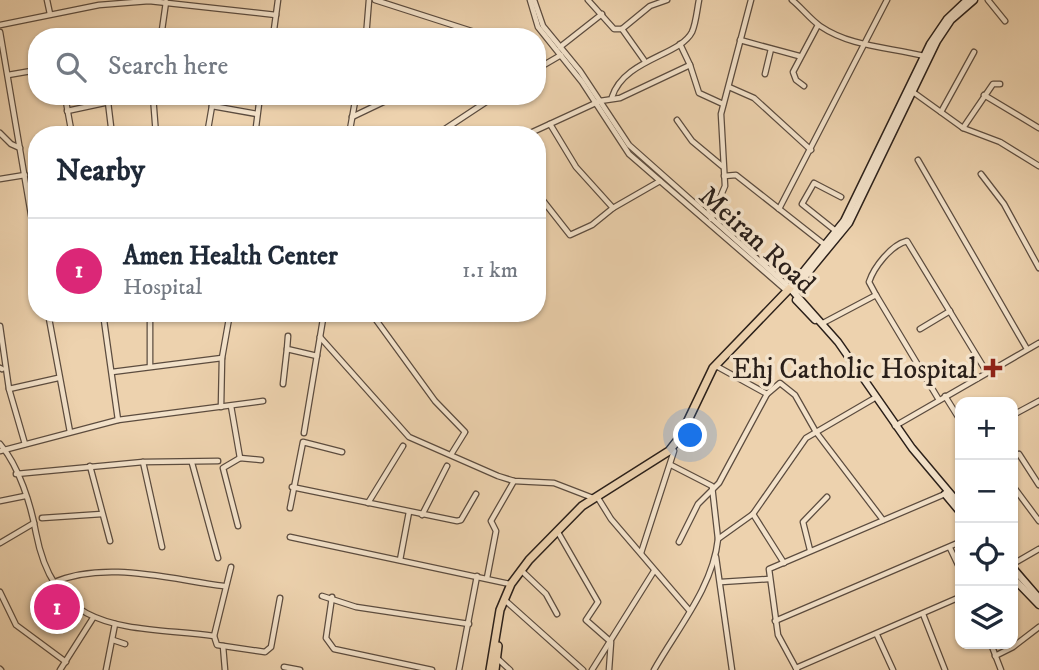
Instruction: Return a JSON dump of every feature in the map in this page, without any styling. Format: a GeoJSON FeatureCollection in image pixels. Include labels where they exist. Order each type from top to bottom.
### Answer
{"type":"FeatureCollection","features":[{"type":"Feature","properties":{"kind":"main road"},"geometry":{"type":"LineString","coordinates":[[490,670],[507,602],[524,573],[596,498],[674,451],[718,367],[790,291],[849,223],[913,86],[924,56],[947,19],[967,0]]}},
{"type":"Feature","properties":{"kind":"main road"},"geometry":{"type":"LineString","coordinates":[[495,670],[500,610],[511,584],[551,535],[596,498],[669,451],[680,437],[713,368],[790,291],[837,232],[944,31],[974,0]]}},
{"type":"Feature","properties":{"kind":"main road","name":"Meiran Road"},"geometry":{"type":"LineString","coordinates":[[790,291],[828,334],[906,447],[955,506]]}},
{"type":"Feature","properties":{"kind":"main road","name":"Meiran Road"},"geometry":{"type":"LineString","coordinates":[[808,310],[823,323],[895,426],[955,499]]}},
{"type":"Feature","properties":{"kind":"main road"},"geometry":{"type":"LineString","coordinates":[[1018,572],[1039,598]]}},
{"type":"Feature","properties":{"kind":"main road"},"geometry":{"type":"LineString","coordinates":[[1018,583],[1039,605]]}},
{"type":"Feature","properties":{"kind":"street"},"geometry":{"type":"LineString","coordinates":[[47,0],[50,14]]}},
{"type":"Feature","properties":{"kind":"street"},"geometry":{"type":"LineString","coordinates":[[0,25],[98,2],[149,0],[276,15]]}},
{"type":"Feature","properties":{"kind":"street"},"geometry":{"type":"LineString","coordinates":[[224,9],[226,0]]}},
{"type":"Feature","properties":{"kind":"street"},"geometry":{"type":"LineString","coordinates":[[274,28],[278,0]]}},
{"type":"Feature","properties":{"kind":"street"},"geometry":{"type":"LineString","coordinates":[[367,28],[369,0]]}},
{"type":"Feature","properties":{"kind":"street"},"geometry":{"type":"LineString","coordinates":[[375,0],[461,28]]}},
{"type":"Feature","properties":{"kind":"street","name":"Meiran Road"},"geometry":{"type":"LineString","coordinates":[[532,0],[545,28]]}},
{"type":"Feature","properties":{"kind":"street","name":"Meiran Road"},"geometry":{"type":"LineString","coordinates":[[532,0],[539,28]]}},
{"type":"Feature","properties":{"kind":"street"},"geometry":{"type":"LineString","coordinates":[[588,0],[614,29],[622,29],[650,6],[667,0]]}},
{"type":"Feature","properties":{"kind":"street"},"geometry":{"type":"LineString","coordinates":[[594,5],[599,0]]}},
{"type":"Feature","properties":{"kind":"street"},"geometry":{"type":"LineString","coordinates":[[612,97],[617,87],[644,61],[680,44],[692,32],[699,0]]}},
{"type":"Feature","properties":{"kind":"street"},"geometry":{"type":"LineString","coordinates":[[711,219],[723,196],[724,176],[719,124],[751,0]]}},
{"type":"Feature","properties":{"kind":"street"},"geometry":{"type":"LineString","coordinates":[[792,0],[818,25],[862,46],[884,46],[924,56]]}},
{"type":"Feature","properties":{"kind":"street"},"geometry":{"type":"LineString","coordinates":[[779,209],[887,0]]}},
{"type":"Feature","properties":{"kind":"street"},"geometry":{"type":"LineString","coordinates":[[988,0],[1005,21]]}},
{"type":"Feature","properties":{"kind":"street"},"geometry":{"type":"LineString","coordinates":[[162,28],[166,2]]}},
{"type":"Feature","properties":{"kind":"street"},"geometry":{"type":"LineString","coordinates":[[560,47],[602,14]]}},
{"type":"Feature","properties":{"kind":"street"},"geometry":{"type":"LineString","coordinates":[[804,86],[793,77],[799,55],[818,25]]}},
{"type":"Feature","properties":{"kind":"street"},"geometry":{"type":"LineString","coordinates":[[622,29],[644,61]]}},
{"type":"Feature","properties":{"kind":"street","name":"Meiran Road"},"geometry":{"type":"LineString","coordinates":[[546,30],[629,145],[767,271]]}},
{"type":"Feature","properties":{"kind":"street"},"geometry":{"type":"LineString","coordinates":[[0,32],[28,192]]}},
{"type":"Feature","properties":{"kind":"street","name":"Meiran Road"},"geometry":{"type":"LineString","coordinates":[[546,37],[598,102],[622,146],[790,291]]}},
{"type":"Feature","properties":{"kind":"street"},"geometry":{"type":"LineString","coordinates":[[740,40],[799,55]]}},
{"type":"Feature","properties":{"kind":"street"},"geometry":{"type":"LineString","coordinates":[[680,44],[691,65],[697,91],[723,104]]}},
{"type":"Feature","properties":{"kind":"street"},"geometry":{"type":"LineString","coordinates":[[765,74],[771,49]]}},
{"type":"Feature","properties":{"kind":"street"},"geometry":{"type":"LineString","coordinates":[[941,112],[974,52]]}},
{"type":"Feature","properties":{"kind":"street"},"geometry":{"type":"LineString","coordinates":[[546,64],[561,55]]}},
{"type":"Feature","properties":{"kind":"street"},"geometry":{"type":"LineString","coordinates":[[546,126],[598,102],[612,97],[620,98],[691,65]]}},
{"type":"Feature","properties":{"kind":"street"},"geometry":{"type":"LineString","coordinates":[[8,75],[28,71]]}},
{"type":"Feature","properties":{"kind":"street"},"geometry":{"type":"LineString","coordinates":[[962,128],[993,83],[1000,84]]}},
{"type":"Feature","properties":{"kind":"street"},"geometry":{"type":"LineString","coordinates":[[913,86],[962,128],[1000,142],[1039,166]]}},
{"type":"Feature","properties":{"kind":"street"},"geometry":{"type":"LineString","coordinates":[[729,87],[754,97],[811,150]]}},
{"type":"Feature","properties":{"kind":"street"},"geometry":{"type":"LineString","coordinates":[[984,95],[1039,128]]}},
{"type":"Feature","properties":{"kind":"street"},"geometry":{"type":"LineString","coordinates":[[66,105],[70,126]]}},
{"type":"Feature","properties":{"kind":"street"},"geometry":{"type":"LineString","coordinates":[[67,111],[94,105]]}},
{"type":"Feature","properties":{"kind":"street"},"geometry":{"type":"LineString","coordinates":[[108,105],[111,126]]}},
{"type":"Feature","properties":{"kind":"street"},"geometry":{"type":"LineString","coordinates":[[154,105],[155,126]]}},
{"type":"Feature","properties":{"kind":"street"},"geometry":{"type":"LineString","coordinates":[[256,126],[258,105]]}},
{"type":"Feature","properties":{"kind":"street"},"geometry":{"type":"LineString","coordinates":[[350,126],[354,105]]}},
{"type":"Feature","properties":{"kind":"street"},"geometry":{"type":"LineString","coordinates":[[352,117],[377,105]]}},
{"type":"Feature","properties":{"kind":"street"},"geometry":{"type":"LineString","coordinates":[[450,126],[481,105]]}},
{"type":"Feature","properties":{"kind":"street"},"geometry":{"type":"LineString","coordinates":[[209,126],[212,106],[257,114]]}},
{"type":"Feature","properties":{"kind":"street"},"geometry":{"type":"LineString","coordinates":[[677,120],[692,141],[723,167]]}},
{"type":"Feature","properties":{"kind":"street"},"geometry":{"type":"LineString","coordinates":[[550,124],[576,167],[613,208]]}},
{"type":"Feature","properties":{"kind":"street"},"geometry":{"type":"LineString","coordinates":[[0,132],[11,144],[20,148]]}},
{"type":"Feature","properties":{"kind":"street"},"geometry":{"type":"LineString","coordinates":[[918,160],[1027,349]]}},
{"type":"Feature","properties":{"kind":"street"},"geometry":{"type":"LineString","coordinates":[[981,174],[1004,204],[1039,268]]}},
{"type":"Feature","properties":{"kind":"street"},"geometry":{"type":"LineString","coordinates":[[0,179],[25,175]]}},
{"type":"Feature","properties":{"kind":"street"},"geometry":{"type":"LineString","coordinates":[[724,176],[736,175],[826,247]]}},
{"type":"Feature","properties":{"kind":"street"},"geometry":{"type":"LineString","coordinates":[[546,205],[568,235],[587,228],[613,208],[660,181]]}},
{"type":"Feature","properties":{"kind":"street"},"geometry":{"type":"LineString","coordinates":[[837,232],[802,204],[814,183],[841,197]]}},
{"type":"Feature","properties":{"kind":"street"},"geometry":{"type":"LineString","coordinates":[[939,400],[869,282],[888,254],[908,241],[986,371]]}},
{"type":"Feature","properties":{"kind":"street"},"geometry":{"type":"LineString","coordinates":[[823,323],[876,295]]}},
{"type":"Feature","properties":{"kind":"street"},"geometry":{"type":"LineString","coordinates":[[920,329],[950,311]]}},
{"type":"Feature","properties":{"kind":"street"},"geometry":{"type":"LineString","coordinates":[[49,322],[70,432]]}},
{"type":"Feature","properties":{"kind":"street"},"geometry":{"type":"LineString","coordinates":[[105,322],[118,420]]}},
{"type":"Feature","properties":{"kind":"street"},"geometry":{"type":"LineString","coordinates":[[150,322],[150,365]]}},
{"type":"Feature","properties":{"kind":"street"},"geometry":{"type":"LineString","coordinates":[[221,407],[222,358],[228,322]]}},
{"type":"Feature","properties":{"kind":"street"},"geometry":{"type":"LineString","coordinates":[[304,433],[322,322]]}},
{"type":"Feature","properties":{"kind":"street"},"geometry":{"type":"LineString","coordinates":[[378,322],[435,401],[464,432],[452,453]]}},
{"type":"Feature","properties":{"kind":"street"},"geometry":{"type":"LineString","coordinates":[[0,326],[2,369],[25,444]]}},
{"type":"Feature","properties":{"kind":"street"},"geometry":{"type":"LineString","coordinates":[[283,384],[288,336]]}},
{"type":"Feature","properties":{"kind":"street"},"geometry":{"type":"LineString","coordinates":[[320,337],[409,437],[514,481],[554,483],[596,498],[689,610]]}},
{"type":"Feature","properties":{"kind":"street"},"geometry":{"type":"LineString","coordinates":[[895,426],[986,371],[1039,343]]}},
{"type":"Feature","properties":{"kind":"street"},"geometry":{"type":"LineString","coordinates":[[286,349],[317,356]]}},
{"type":"Feature","properties":{"kind":"street"},"geometry":{"type":"LineString","coordinates":[[113,372],[150,365],[222,358]]}},
{"type":"Feature","properties":{"kind":"street"},"geometry":{"type":"LineString","coordinates":[[718,367],[766,394]]}},
{"type":"Feature","properties":{"kind":"street"},"geometry":{"type":"LineString","coordinates":[[9,389],[58,378]]}},
{"type":"Feature","properties":{"kind":"street"},"geometry":{"type":"LineString","coordinates":[[679,542],[696,507],[713,492],[766,394],[779,384],[786,385],[802,406],[816,432],[883,520]]}},
{"type":"Feature","properties":{"kind":"street"},"geometry":{"type":"LineString","coordinates":[[945,396],[955,412]]}},
{"type":"Feature","properties":{"kind":"street"},"geometry":{"type":"LineString","coordinates":[[718,539],[752,513],[802,442],[873,399]]}},
{"type":"Feature","properties":{"kind":"street"},"geometry":{"type":"LineString","coordinates":[[3,451],[118,420],[263,401]]}},
{"type":"Feature","properties":{"kind":"street"},"geometry":{"type":"LineString","coordinates":[[1018,412],[1039,401]]}},
{"type":"Feature","properties":{"kind":"street"},"geometry":{"type":"LineString","coordinates":[[231,406],[240,458]]}},
{"type":"Feature","properties":{"kind":"street"},"geometry":{"type":"LineString","coordinates":[[290,508],[303,442],[342,452]]}},
{"type":"Feature","properties":{"kind":"street"},"geometry":{"type":"LineString","coordinates":[[0,444],[25,496],[42,563],[52,583],[93,618],[115,624],[214,636]]}},
{"type":"Feature","properties":{"kind":"street"},"geometry":{"type":"LineString","coordinates":[[368,503],[403,446]]}},
{"type":"Feature","properties":{"kind":"street"},"geometry":{"type":"LineString","coordinates":[[641,554],[674,451]]}},
{"type":"Feature","properties":{"kind":"street"},"geometry":{"type":"LineString","coordinates":[[1019,454],[1039,485]]}},
{"type":"Feature","properties":{"kind":"street"},"geometry":{"type":"LineString","coordinates":[[238,526],[223,468],[240,458],[261,460]]}},
{"type":"Feature","properties":{"kind":"street"},"geometry":{"type":"LineString","coordinates":[[16,474],[143,461],[218,461]]}},
{"type":"Feature","properties":{"kind":"street"},"geometry":{"type":"LineString","coordinates":[[143,461],[162,547]]}},
{"type":"Feature","properties":{"kind":"street"},"geometry":{"type":"LineString","coordinates":[[192,463],[218,558]]}},
{"type":"Feature","properties":{"kind":"street"},"geometry":{"type":"LineString","coordinates":[[671,465],[706,482],[713,492],[718,539],[716,556],[732,670]]}},
{"type":"Feature","properties":{"kind":"street"},"geometry":{"type":"LineString","coordinates":[[90,466],[110,541]]}},
{"type":"Feature","properties":{"kind":"street"},"geometry":{"type":"LineString","coordinates":[[422,514],[447,466]]}},
{"type":"Feature","properties":{"kind":"street"},"geometry":{"type":"LineString","coordinates":[[487,578],[496,531],[491,521],[514,481]]}},
{"type":"Feature","properties":{"kind":"street"},"geometry":{"type":"LineString","coordinates":[[292,487],[408,512],[461,520],[476,494]]}},
{"type":"Feature","properties":{"kind":"street"},"geometry":{"type":"LineString","coordinates":[[1018,493],[1039,521]]}},
{"type":"Feature","properties":{"kind":"street"},"geometry":{"type":"LineString","coordinates":[[945,494],[770,568],[769,579],[780,641],[797,669],[955,599]]}},
{"type":"Feature","properties":{"kind":"street"},"geometry":{"type":"LineString","coordinates":[[0,501],[25,496]]}},
{"type":"Feature","properties":{"kind":"street"},"geometry":{"type":"LineString","coordinates":[[810,550],[803,522],[827,497]]}},
{"type":"Feature","properties":{"kind":"street"},"geometry":{"type":"LineString","coordinates":[[400,560],[408,512]]}},
{"type":"Feature","properties":{"kind":"street"},"geometry":{"type":"LineString","coordinates":[[752,513],[784,563]]}},
{"type":"Feature","properties":{"kind":"street"},"geometry":{"type":"LineString","coordinates":[[42,518],[102,514]]}},
{"type":"Feature","properties":{"kind":"street"},"geometry":{"type":"LineString","coordinates":[[0,543],[34,523]]}},
{"type":"Feature","properties":{"kind":"street"},"geometry":{"type":"LineString","coordinates":[[559,534],[598,601],[586,621],[611,642]]}},
{"type":"Feature","properties":{"kind":"street"},"geometry":{"type":"LineString","coordinates":[[290,537],[511,584]]}},
{"type":"Feature","properties":{"kind":"street"},"geometry":{"type":"LineString","coordinates":[[775,621],[955,544]]}},
{"type":"Feature","properties":{"kind":"street"},"geometry":{"type":"LineString","coordinates":[[950,547],[955,558]]}},
{"type":"Feature","properties":{"kind":"street"},"geometry":{"type":"LineString","coordinates":[[1018,563],[1039,549]]}},
{"type":"Feature","properties":{"kind":"street"},"geometry":{"type":"LineString","coordinates":[[654,670],[716,556]]}},
{"type":"Feature","properties":{"kind":"street"},"geometry":{"type":"LineString","coordinates":[[231,567],[224,586],[215,643],[269,651],[280,598]]}},
{"type":"Feature","properties":{"kind":"street"},"geometry":{"type":"LineString","coordinates":[[592,670],[655,570]]}},
{"type":"Feature","properties":{"kind":"street"},"geometry":{"type":"LineString","coordinates":[[52,583],[74,573],[119,573],[224,586]]}},
{"type":"Feature","properties":{"kind":"street"},"geometry":{"type":"LineString","coordinates":[[524,573],[546,594],[557,614]]}},
{"type":"Feature","properties":{"kind":"street"},"geometry":{"type":"LineString","coordinates":[[459,670],[477,576]]}},
{"type":"Feature","properties":{"kind":"street"},"geometry":{"type":"LineString","coordinates":[[721,582],[769,579]]}},
{"type":"Feature","properties":{"kind":"street"},"geometry":{"type":"LineString","coordinates":[[0,592],[16,625],[66,662]]}},
{"type":"Feature","properties":{"kind":"street"},"geometry":{"type":"LineString","coordinates":[[322,596],[332,597],[356,607],[469,624]]}},
{"type":"Feature","properties":{"kind":"street"},"geometry":{"type":"LineString","coordinates":[[332,597],[326,638],[334,649],[432,670]]}},
{"type":"Feature","properties":{"kind":"street"},"geometry":{"type":"LineString","coordinates":[[507,602],[583,670]]}},
{"type":"Feature","properties":{"kind":"street"},"geometry":{"type":"LineString","coordinates":[[923,614],[945,670]]}},
{"type":"Feature","properties":{"kind":"street"},"geometry":{"type":"LineString","coordinates":[[60,670],[93,618]]}},
{"type":"Feature","properties":{"kind":"street"},"geometry":{"type":"LineString","coordinates":[[106,670],[115,624]]}},
{"type":"Feature","properties":{"kind":"street"},"geometry":{"type":"LineString","coordinates":[[995,656],[1013,648],[1039,627]]}},
{"type":"Feature","properties":{"kind":"street"},"geometry":{"type":"LineString","coordinates":[[877,635],[892,670]]}},
{"type":"Feature","properties":{"kind":"street"},"geometry":{"type":"LineString","coordinates":[[113,640],[125,643]]}},
{"type":"Feature","properties":{"kind":"street"},"geometry":{"type":"LineString","coordinates":[[609,670],[611,642]]}},
{"type":"Feature","properties":{"kind":"street"},"geometry":{"type":"LineString","coordinates":[[223,646],[225,670]]}},
{"type":"Feature","properties":{"kind":"street"},"geometry":{"type":"LineString","coordinates":[[992,649],[1001,670]]}},
{"type":"Feature","properties":{"kind":"street"},"geometry":{"type":"LineString","coordinates":[[495,658],[510,670]]}},
{"type":"Feature","properties":{"kind":"street"},"geometry":{"type":"LineString","coordinates":[[284,667],[300,670]]}},
{"type":"Feature","properties":{"kind":"place","name":"Ehj Catholic Hospital"},"geometry":{"type":"Point","coordinates":[993,368]}},
{"type":"Feature","properties":{"kind":"place","name":"Amen Health Center"},"geometry":{"type":"Point","coordinates":[57,607]}}]}
